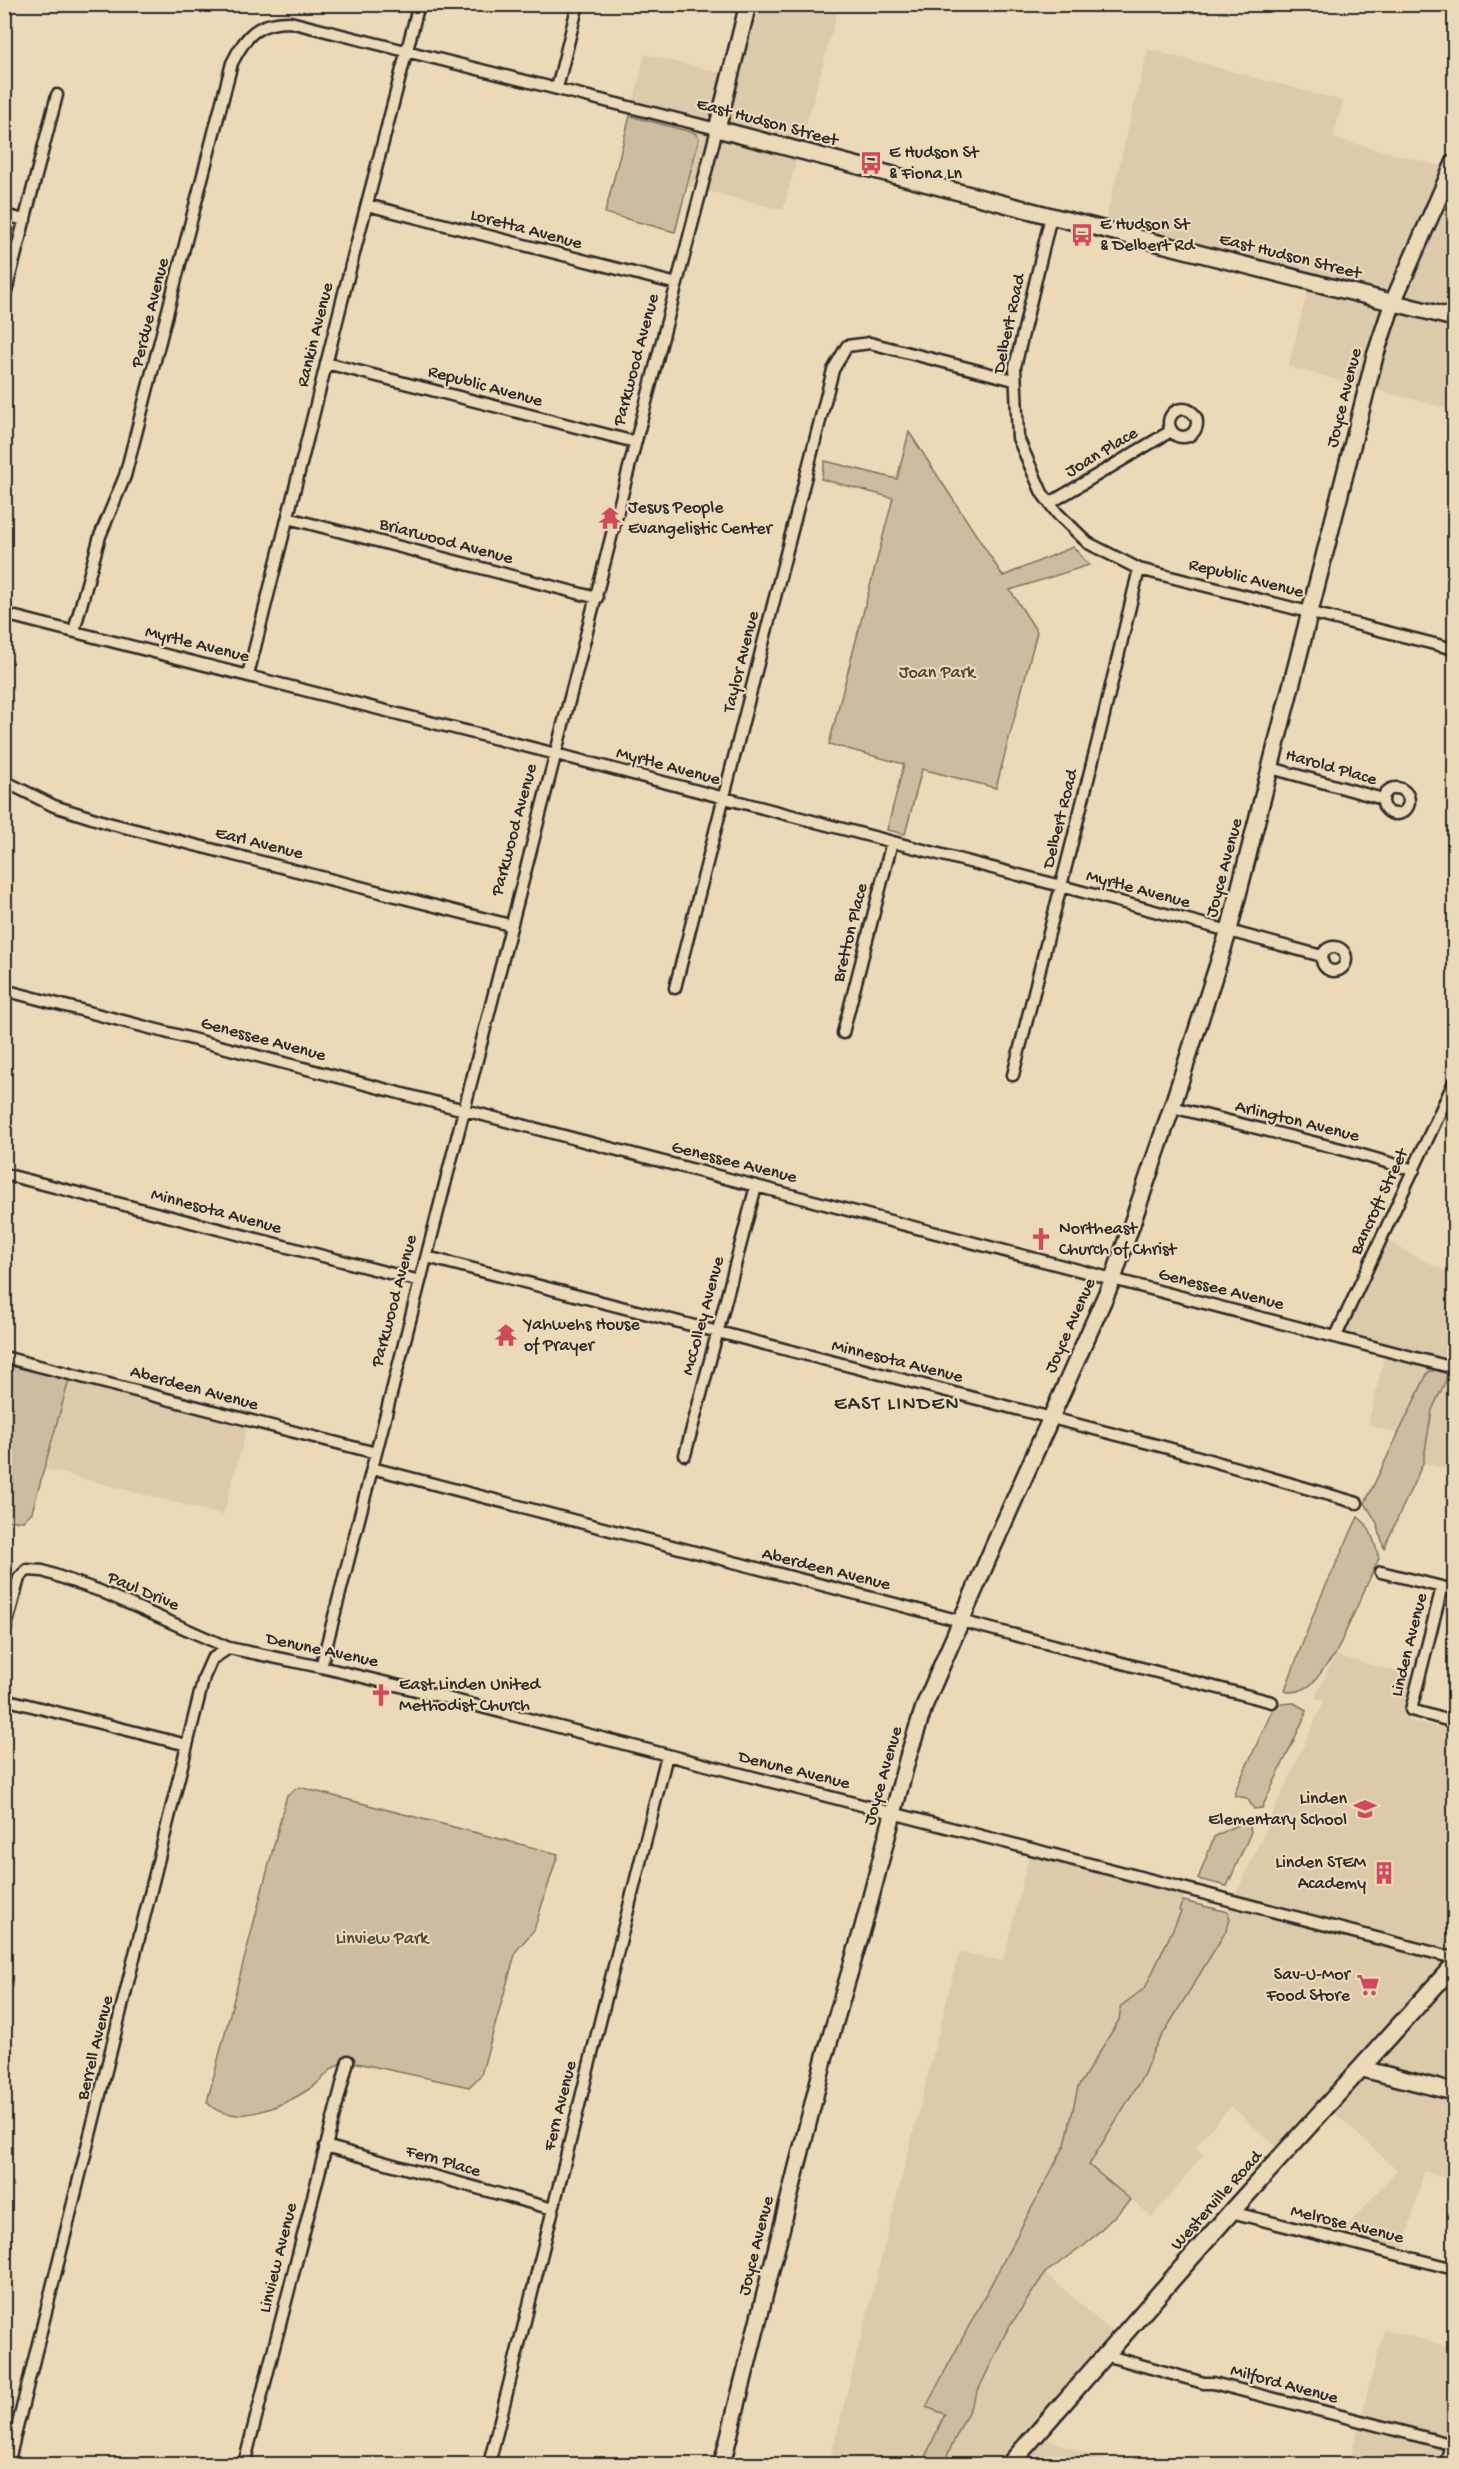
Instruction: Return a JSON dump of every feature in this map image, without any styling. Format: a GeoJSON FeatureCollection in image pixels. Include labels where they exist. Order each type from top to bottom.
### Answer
{"type":"FeatureCollection","features":[{"type":"Feature","properties":{"kind":"main road","name":"Westerville Road"},"geometry":{"type":"LineString","coordinates":[[1010,2464],[1232,2212],[1455,1965]]}},
{"type":"Feature","properties":{"kind":"main road"},"geometry":{"type":"LineString","coordinates":[[1449,2464],[1454,2444]]}},
{"type":"Feature","properties":{"kind":"street","name":"Rankin Avenue"},"geometry":{"type":"LineString","coordinates":[[248,675],[419,4]]}},
{"type":"Feature","properties":{"kind":"street"},"geometry":{"type":"LineString","coordinates":[[557,88],[578,4]]}},
{"type":"Feature","properties":{"kind":"street","name":"Parkwood Avenue"},"geometry":{"type":"LineString","coordinates":[[321,1666],[748,4]]}},
{"type":"Feature","properties":{"kind":"street","name":"East Hudson Street"},"geometry":{"type":"LineString","coordinates":[[279,22],[290,22],[557,88],[1455,318]]}},
{"type":"Feature","properties":{"kind":"street","name":"Perdue Avenue"},"geometry":{"type":"LineString","coordinates":[[74,631],[100,536],[125,476],[232,63],[248,37],[261,26],[279,22]]}},
{"type":"Feature","properties":{"kind":"street"},"geometry":{"type":"LineString","coordinates":[[4,299],[57,94]]}},
{"type":"Feature","properties":{"kind":"street","name":"Joyce Avenue"},"geometry":{"type":"LineString","coordinates":[[722,2464],[828,2047],[925,1704],[1113,1279],[1229,930],[1376,356],[1393,302],[1455,163]]}},
{"type":"Feature","properties":{"kind":"street","name":"Loretta Avenue"},"geometry":{"type":"LineString","coordinates":[[367,205],[677,284]]}},
{"type":"Feature","properties":{"kind":"street"},"geometry":{"type":"LineString","coordinates":[[4,215],[25,220]]}},
{"type":"Feature","properties":{"kind":"street","name":"Delbert Road"},"geometry":{"type":"LineString","coordinates":[[1050,503],[1042,493],[1018,438],[1014,380],[1015,367],[1051,216]]}},
{"type":"Feature","properties":{"kind":"street","name":"Taylor Avenue"},"geometry":{"type":"LineString","coordinates":[[675,988],[833,370],[847,346],[870,343],[1014,380]]}},
{"type":"Feature","properties":{"kind":"street","name":"Republic Avenue"},"geometry":{"type":"LineString","coordinates":[[326,363],[635,442]]}},
{"type":"Feature","properties":{"kind":"street","name":"Joan Place"},"geometry":{"type":"LineString","coordinates":[[1050,503],[1171,431]]}},
{"type":"Feature","properties":{"kind":"street","name":"Republic Avenue"},"geometry":{"type":"LineString","coordinates":[[1050,503],[1056,513],[1088,543],[1139,569],[1455,649]]}},
{"type":"Feature","properties":{"kind":"street","name":"Briarwood Avenue"},"geometry":{"type":"LineString","coordinates":[[288,518],[597,598]]}},
{"type":"Feature","properties":{"kind":"street","name":"Delbert Road"},"geometry":{"type":"LineString","coordinates":[[1012,1075],[1139,569]]}},
{"type":"Feature","properties":{"kind":"street","name":"Myrtle Avenue"},"geometry":{"type":"LineString","coordinates":[[4,614],[556,754],[1322,956]]}},
{"type":"Feature","properties":{"kind":"street","name":"Harold Place"},"geometry":{"type":"LineString","coordinates":[[1271,768],[1383,799]]}},
{"type":"Feature","properties":{"kind":"street","name":"Earl Avenue"},"geometry":{"type":"LineString","coordinates":[[4,781],[54,806],[108,823],[510,925]]}},
{"type":"Feature","properties":{"kind":"street","name":"Bretton Place"},"geometry":{"type":"LineString","coordinates":[[843,1033],[892,842]]}},
{"type":"Feature","properties":{"kind":"street","name":"Genessee Avenue"},"geometry":{"type":"LineString","coordinates":[[4,990],[1455,1368]]}},
{"type":"Feature","properties":{"kind":"street","name":"Bancroft Street"},"geometry":{"type":"LineString","coordinates":[[1335,1336],[1455,1082]]}},
{"type":"Feature","properties":{"kind":"street","name":"Arlington Avenue"},"geometry":{"type":"LineString","coordinates":[[1172,1107],[1341,1149],[1414,1170]]}},
{"type":"Feature","properties":{"kind":"street","name":"Minnesota Avenue"},"geometry":{"type":"LineString","coordinates":[[4,1174],[420,1281]]}},
{"type":"Feature","properties":{"kind":"street","name":"McColley Avenue"},"geometry":{"type":"LineString","coordinates":[[685,1455],[756,1186]]}},
{"type":"Feature","properties":{"kind":"street","name":"Minnesota Avenue"},"geometry":{"type":"LineString","coordinates":[[427,1257],[1051,1420],[1168,1448],[1357,1503]]}},
{"type":"Feature","properties":{"kind":"street","name":"Aberdeen Avenue"},"geometry":{"type":"LineString","coordinates":[[4,1357],[376,1453]]}},
{"type":"Feature","properties":{"kind":"street","name":"Aberdeen Avenue"},"geometry":{"type":"LineString","coordinates":[[372,1468],[830,1589],[961,1620],[1272,1702]]}},
{"type":"Feature","properties":{"kind":"street","name":"Paul Drive"},"geometry":{"type":"LineString","coordinates":[[4,1634],[19,1578],[27,1570],[43,1571],[100,1591],[229,1648]]}},
{"type":"Feature","properties":{"kind":"street"},"geometry":{"type":"LineString","coordinates":[[1381,1572],[1455,1590]]}},
{"type":"Feature","properties":{"kind":"street","name":"Linden Avenue"},"geometry":{"type":"LineString","coordinates":[[1442,1587],[1411,1710],[1455,1722]]}},
{"type":"Feature","properties":{"kind":"street","name":"Denune Avenue"},"geometry":{"type":"LineString","coordinates":[[229,1648],[321,1666],[1455,1958]]}},
{"type":"Feature","properties":{"kind":"street","name":"Berrell Avenue"},"geometry":{"type":"LineString","coordinates":[[8,2464],[204,1677],[212,1659],[229,1648]]}},
{"type":"Feature","properties":{"kind":"street"},"geometry":{"type":"LineString","coordinates":[[4,1699],[188,1745]]}},
{"type":"Feature","properties":{"kind":"street","name":"Fern Avenue"},"geometry":{"type":"LineString","coordinates":[[489,2464],[667,1755]]}},
{"type":"Feature","properties":{"kind":"street","name":"Linview Avenue"},"geometry":{"type":"LineString","coordinates":[[244,2464],[348,2061]]}},
{"type":"Feature","properties":{"kind":"street"},"geometry":{"type":"LineString","coordinates":[[1363,2069],[1455,2092]]}},
{"type":"Feature","properties":{"kind":"street","name":"Fern Place"},"geometry":{"type":"LineString","coordinates":[[325,2146],[553,2209]]}},
{"type":"Feature","properties":{"kind":"street","name":"Melrose Avenue"},"geometry":{"type":"LineString","coordinates":[[1232,2212],[1455,2269]]}},
{"type":"Feature","properties":{"kind":"street","name":"Milford Avenue"},"geometry":{"type":"LineString","coordinates":[[1105,2355],[1204,2383],[1213,2383],[1454,2444]]}},
{"type":"Feature","properties":{"kind":"shaded area"},"geometry":{"type":"Polygon","coordinates":[[[747,5],[839,5],[783,210],[687,186],[699,139],[695,133],[630,116],[645,54],[728,75],[747,5]]]}},
{"type":"Feature","properties":{"kind":"shaded area"},"geometry":{"type":"Polygon","coordinates":[[[1148,49],[1343,101],[1333,138],[1449,168],[1454,158],[1454,410],[1288,367],[1310,282],[1103,231],[1148,49]]]}},
{"type":"Feature","properties":{"kind":"shaded area"},"geometry":{"type":"Polygon","coordinates":[[[1382,1239],[1454,1276],[1454,1471],[1423,1463],[1432,1410],[1447,1374],[1428,1372],[1397,1434],[1368,1424],[1386,1350],[1338,1337],[1382,1239]]]}},
{"type":"Feature","properties":{"kind":"shaded area"},"geometry":{"type":"Polygon","coordinates":[[[71,1373],[249,1420],[223,1515],[46,1469],[71,1373]]]}},
{"type":"Feature","properties":{"kind":"shaded area"},"geometry":{"type":"Polygon","coordinates":[[[1335,1655],[1416,1677],[1407,1720],[1454,1731],[1454,2181],[1424,2171],[1401,2258],[1335,2240],[1397,2170],[1328,2107],[1284,2154],[1231,2106],[1195,2147],[1203,2155],[1152,2217],[1089,2165],[1143,2076],[1154,2049],[1230,1919],[1227,1914],[1324,1701],[1315,1698],[1335,1655]]]}},
{"type":"Feature","properties":{"kind":"shaded area"},"geometry":{"type":"Polygon","coordinates":[[[1031,1849],[1188,1890],[1179,1910],[1181,1911],[1145,1988],[1121,2006],[1119,2020],[1078,2087],[1065,2145],[926,2407],[945,2413],[922,2464],[829,2464],[959,1952],[1003,1961],[1031,1849]]]}},
{"type":"Feature","properties":{"kind":"shaded area"},"geometry":{"type":"Polygon","coordinates":[[[1045,2273],[1120,2339],[1036,2435],[1106,2461],[1105,2464],[943,2464],[1006,2332],[1045,2273]]]}},
{"type":"Feature","properties":{"kind":"shaded area"},"geometry":{"type":"Polygon","coordinates":[[[1384,2329],[1454,2348],[1454,2464],[1349,2464],[1384,2329]]]}},
{"type":"Feature","properties":{"kind":"green space"},"geometry":{"type":"Polygon","coordinates":[[[630,116],[695,133],[699,139],[675,232],[605,213],[630,116]]]}},
{"type":"Feature","properties":{"kind":"green space","name":"Joan Park"},"geometry":{"type":"Polygon","coordinates":[[[909,432],[1003,576],[1073,547],[1089,565],[1010,590],[1037,632],[996,788],[922,769],[905,834],[887,830],[904,764],[829,744],[893,498],[821,479],[825,461],[897,479],[909,432]]]}},
{"type":"Feature","properties":{"kind":"green space"},"geometry":{"type":"Polygon","coordinates":[[[5,1364],[69,1380],[32,1512],[23,1521],[5,1521],[5,1364]]]}},
{"type":"Feature","properties":{"kind":"green space"},"geometry":{"type":"Polygon","coordinates":[[[1437,1370],[1447,1374],[1432,1410],[1423,1463],[1384,1548],[1377,1523],[1365,1503],[1428,1372],[1437,1370]]]}},
{"type":"Feature","properties":{"kind":"green space"},"geometry":{"type":"Polygon","coordinates":[[[1358,1517],[1369,1530],[1379,1558],[1335,1655],[1310,1685],[1304,1689],[1287,1692],[1285,1690],[1317,1605],[1358,1517]]]}},
{"type":"Feature","properties":{"kind":"green space"},"geometry":{"type":"Polygon","coordinates":[[[1294,1703],[1306,1710],[1305,1716],[1262,1808],[1254,1809],[1247,1798],[1235,1796],[1235,1791],[1274,1707],[1294,1703]]]}},
{"type":"Feature","properties":{"kind":"green space","name":"Linview Park"},"geometry":{"type":"Polygon","coordinates":[[[299,1787],[558,1854],[534,1930],[516,1951],[481,2075],[469,2087],[348,2061],[332,2069],[300,2095],[258,2112],[230,2114],[217,2110],[207,2102],[287,1795],[299,1787]]]}},
{"type":"Feature","properties":{"kind":"green space"},"geometry":{"type":"Polygon","coordinates":[[[1240,1823],[1249,1823],[1251,1832],[1227,1886],[1198,1879],[1214,1837],[1240,1823]]]}},
{"type":"Feature","properties":{"kind":"green space"},"geometry":{"type":"Polygon","coordinates":[[[1183,1901],[1228,1912],[1230,1919],[1226,1931],[1154,2049],[1143,2076],[1089,2165],[1131,2200],[1085,2245],[1045,2273],[1006,2332],[943,2464],[922,2464],[945,2414],[926,2407],[1065,2145],[1078,2087],[1119,2020],[1121,2006],[1145,1988],[1181,1912],[1179,1910],[1183,1901]]]}},
{"type":"Feature","properties":{"kind":"place","name":"E Hudson St & Fiona Ln"},"geometry":{"type":"Point","coordinates":[871,163]}},
{"type":"Feature","properties":{"kind":"place","name":"E Hudson St & Delbert Rd"},"geometry":{"type":"Point","coordinates":[1082,235]}},
{"type":"Feature","properties":{"kind":"place","name":"Jesus People Evangelistic Center"},"geometry":{"type":"Point","coordinates":[610,518]}},
{"type":"Feature","properties":{"kind":"place","name":"Northeast Church of Christ"},"geometry":{"type":"Point","coordinates":[1041,1239]}},
{"type":"Feature","properties":{"kind":"place","name":"Yahwehs House of Prayer"},"geometry":{"type":"Point","coordinates":[506,1335]}},
{"type":"Feature","properties":{"kind":"place","name":"East Linden United Methodist Church"},"geometry":{"type":"Point","coordinates":[381,1695]}},
{"type":"Feature","properties":{"kind":"place","name":"Linden Elementary School"},"geometry":{"type":"Point","coordinates":[1365,1809]}},
{"type":"Feature","properties":{"kind":"place","name":"Linden STEM Academy"},"geometry":{"type":"Point","coordinates":[1384,1873]}},
{"type":"Feature","properties":{"kind":"place","name":"Sav-U-Mor Food Store"},"geometry":{"type":"Point","coordinates":[1368,1985]}},
{"type":"Feature","properties":{"kind":"district","name":"EAST LINDEN"},"geometry":{"type":"Point","coordinates":[897,1405]}}]}
